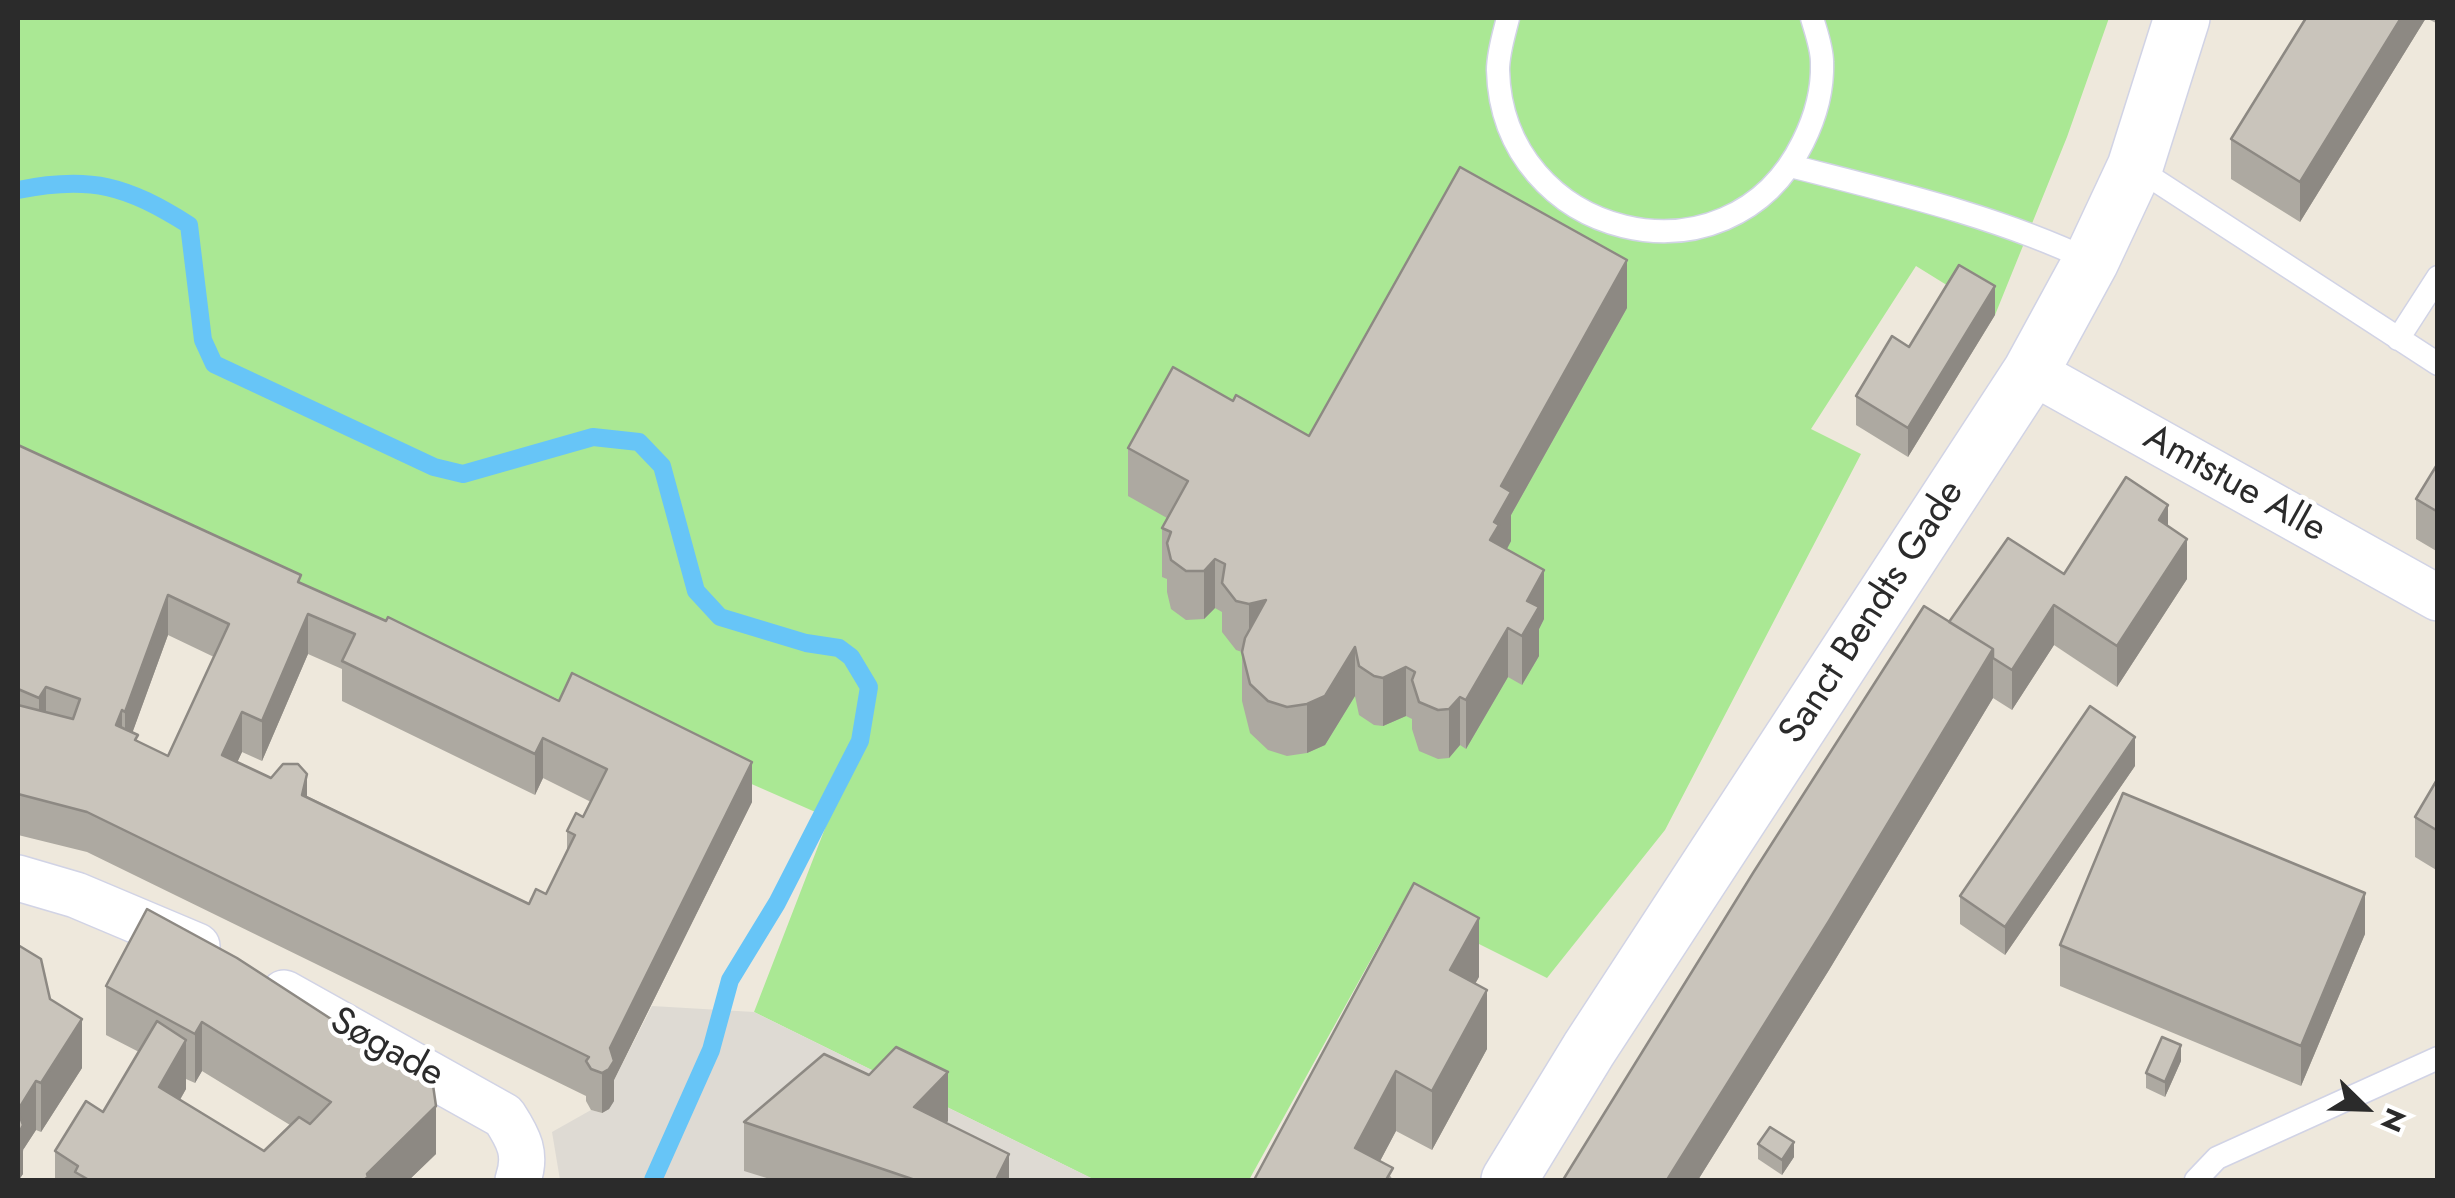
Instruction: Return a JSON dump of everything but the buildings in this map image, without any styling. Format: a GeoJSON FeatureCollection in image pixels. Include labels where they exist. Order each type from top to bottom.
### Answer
{"type":"FeatureCollection","features":[{"type":"Feature","properties":{"kind":"street","name":"Sanct Bendts Gade"},"geometry":{"type":"LineString","coordinates":[[1509,1180],[1588,1049],[2031,371],[2091,261],[2135,167],[2182,18]]}},
{"type":"Feature","properties":{"kind":"street","name":"Amtstue Alle"},"geometry":{"type":"LineString","coordinates":[[2031,371],[2438,598]]}},
{"type":"Feature","properties":{"kind":"street","name":"Søgade"},"geometry":{"type":"LineString","coordinates":[[18,878],[76,894],[179,936],[480,1101],[504,1116],[519,1138],[524,1161],[518,1180]]}},
{"type":"Feature","properties":{"kind":"lane"},"geometry":{"type":"LineString","coordinates":[[1508,18],[1498,68],[1506,123],[1533,172],[1568,204],[1611,225],[1658,233],[1709,225],[1755,202],[1791,166],[1816,116],[1822,61],[1812,18]]}},
{"type":"Feature","properties":{"kind":"lane"},"geometry":{"type":"LineString","coordinates":[[1791,166],[2030,234],[2091,261]]}},
{"type":"Feature","properties":{"kind":"lane"},"geometry":{"type":"LineString","coordinates":[[2135,167],[2438,364]]}},
{"type":"Feature","properties":{"kind":"lane"},"geometry":{"type":"LineString","coordinates":[[2398,339],[2438,277]]}},
{"type":"Feature","properties":{"kind":"lane"},"geometry":{"type":"LineString","coordinates":[[2196,1180],[2217,1158],[2438,1058]]}},
{"type":"Feature","properties":{"kind":"green space"},"geometry":{"type":"Polygon","coordinates":[[[18,18],[2109,18],[2067,137],[1995,315],[1916,266],[1811,429],[1861,454],[1665,830],[1547,978],[1401,905],[1249,1180],[1095,1180],[754,1012],[829,818],[18,462],[18,18]]]}},
{"type":"Feature","properties":{"kind":"shaded area"},"geometry":{"type":"Polygon","coordinates":[[[652,1006],[754,1012],[1095,1180],[964,1180],[914,1156],[947,1121],[745,1170],[773,1180],[560,1180],[552,1132],[591,1110],[602,1113],[610,1088],[652,1006]]]}},
{"type":"Feature","properties":{"kind":"waterway"},"geometry":{"type":"LineString","coordinates":[[18,190],[67,184],[108,187],[146,201],[189,225],[203,340],[214,364],[434,467],[463,474],[593,437],[639,442],[662,466],[696,591],[720,617],[806,643],[839,648],[851,657],[869,687],[860,741],[777,903],[730,980],[711,1050],[653,1180]]}}]}
